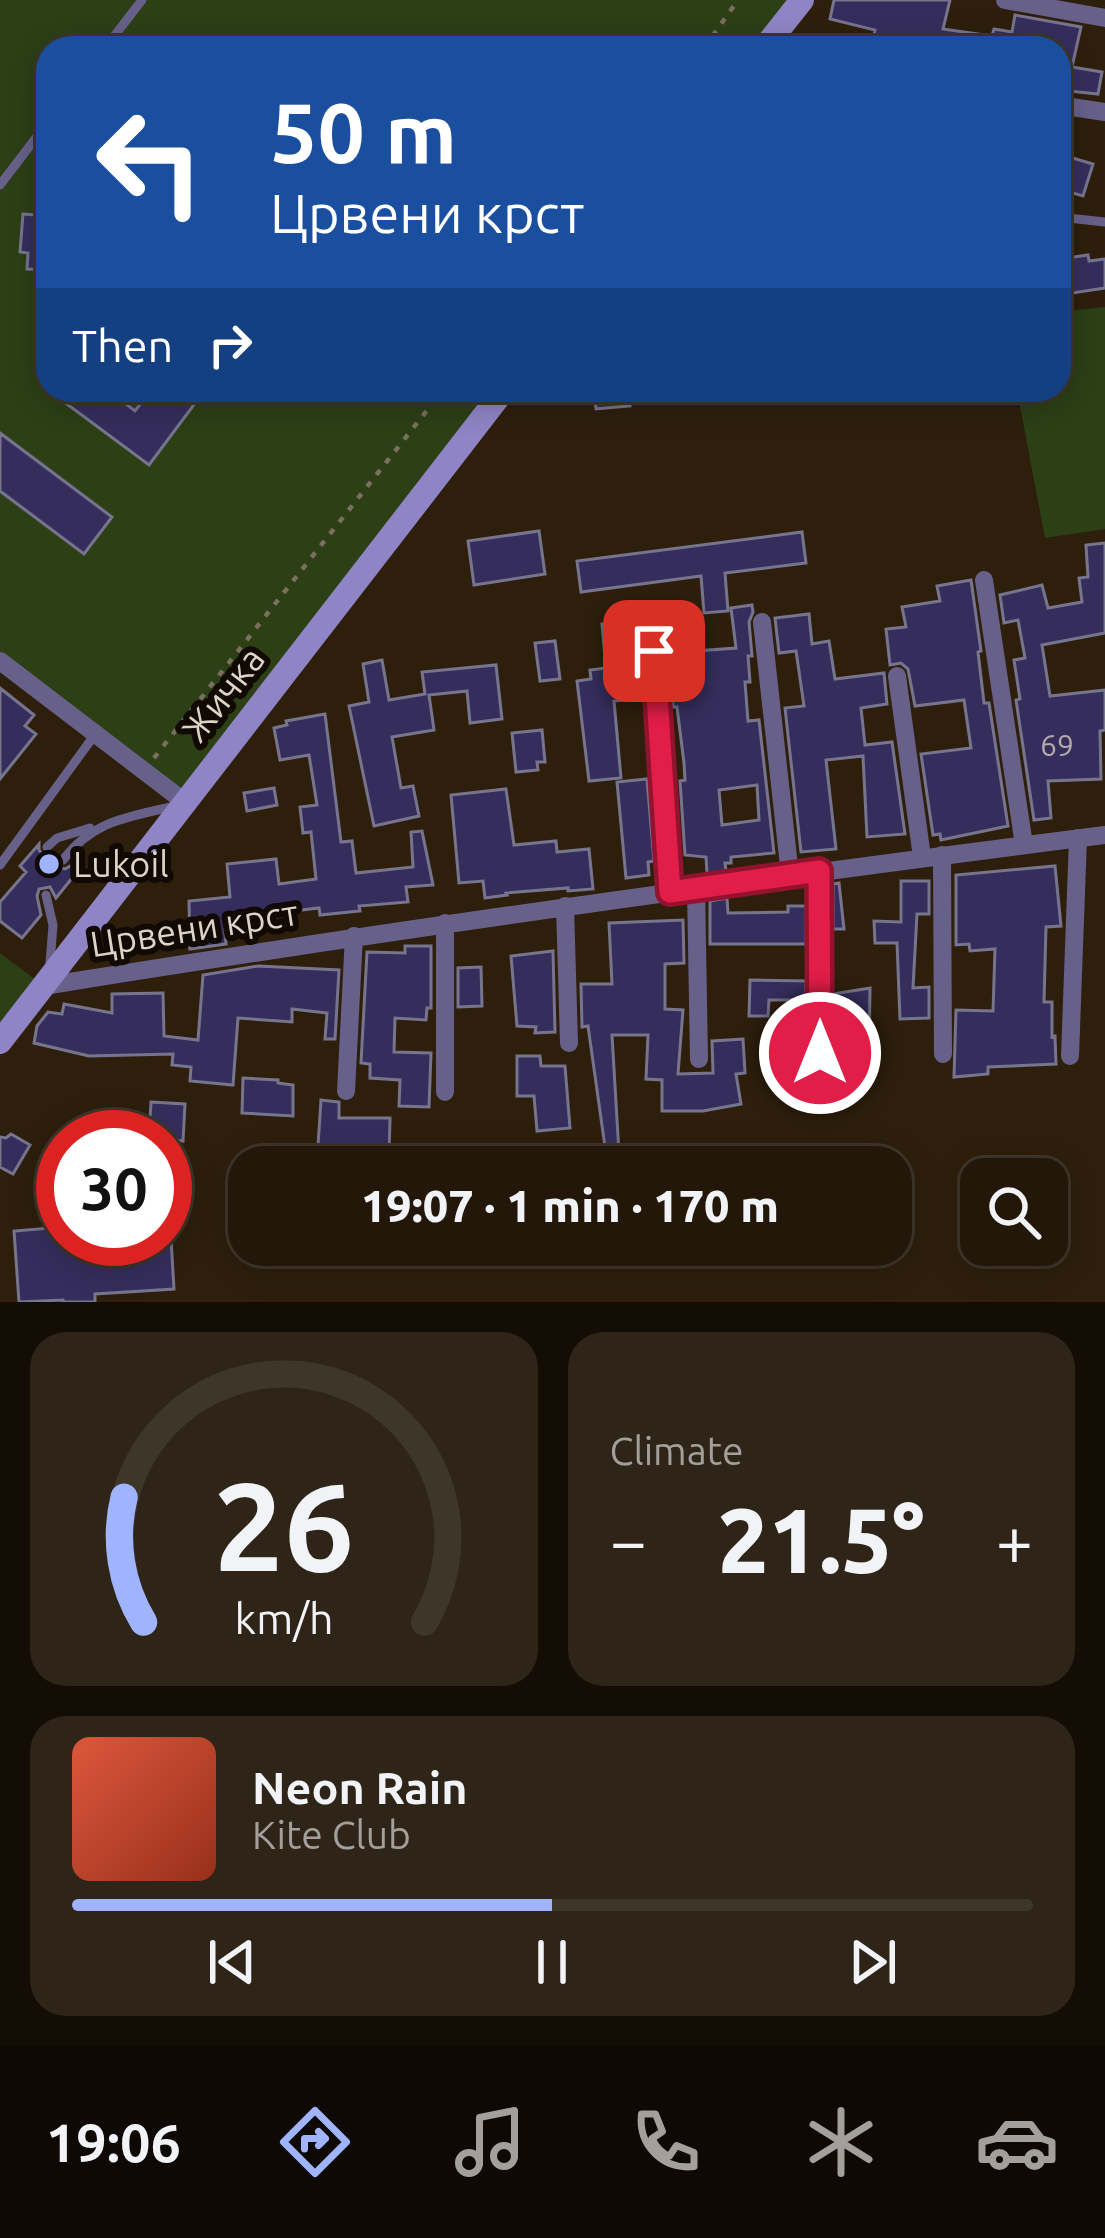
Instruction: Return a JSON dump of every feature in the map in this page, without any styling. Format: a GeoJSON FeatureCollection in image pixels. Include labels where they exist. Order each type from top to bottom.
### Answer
{"type":"FeatureCollection","features":[{"type":"Feature","properties":{"kind":"main road"},"geometry":{"type":"LineString","coordinates":[[774,36],[802,0]]}},
{"type":"Feature","properties":{"kind":"main road","name":"Жичка"},"geometry":{"type":"LineString","coordinates":[[4,1029],[44,986],[495,402]]}},
{"type":"Feature","properties":{"kind":"street"},"geometry":{"type":"LineString","coordinates":[[1005,0],[1105,18]]}},
{"type":"Feature","properties":{"kind":"street"},"geometry":{"type":"LineString","coordinates":[[1071,107],[1105,112]]}},
{"type":"Feature","properties":{"kind":"street"},"geometry":{"type":"LineString","coordinates":[[984,580],[1024,845]]}},
{"type":"Feature","properties":{"kind":"street"},"geometry":{"type":"LineString","coordinates":[[762,622],[790,875]]}},
{"type":"Feature","properties":{"kind":"street"},"geometry":{"type":"LineString","coordinates":[[654,651],[670,892]]}},
{"type":"Feature","properties":{"kind":"street"},"geometry":{"type":"LineString","coordinates":[[0,661],[186,803]]}},
{"type":"Feature","properties":{"kind":"street"},"geometry":{"type":"LineString","coordinates":[[897,676],[932,856],[943,1054]]}},
{"type":"Feature","properties":{"kind":"street","name":"Црвени крст"},"geometry":{"type":"LineString","coordinates":[[44,986],[445,923],[1105,835]]}},
{"type":"Feature","properties":{"kind":"street"},"geometry":{"type":"LineString","coordinates":[[1070,1056],[1078,838]]}},
{"type":"Feature","properties":{"kind":"street"},"geometry":{"type":"LineString","coordinates":[[819,871],[820,1053]]}},
{"type":"Feature","properties":{"kind":"street"},"geometry":{"type":"LineString","coordinates":[[695,888],[699,1059]]}},
{"type":"Feature","properties":{"kind":"street"},"geometry":{"type":"LineString","coordinates":[[566,906],[569,1043]]}},
{"type":"Feature","properties":{"kind":"street"},"geometry":{"type":"LineString","coordinates":[[445,923],[445,1091]]}},
{"type":"Feature","properties":{"kind":"street","name":"Црвени крст"},"geometry":{"type":"LineString","coordinates":[[346,1090],[354,936]]}},
{"type":"Feature","properties":{"kind":"lane"},"geometry":{"type":"LineString","coordinates":[[114,36],[142,0]]}},
{"type":"Feature","properties":{"kind":"lane"},"geometry":{"type":"LineString","coordinates":[[0,184],[36,138]]}},
{"type":"Feature","properties":{"kind":"lane"},"geometry":{"type":"LineString","coordinates":[[1071,218],[1105,222]]}},
{"type":"Feature","properties":{"kind":"lane"},"geometry":{"type":"LineString","coordinates":[[0,865],[96,734]]}},
{"type":"Feature","properties":{"kind":"lane"},"geometry":{"type":"LineString","coordinates":[[47,847],[64,836],[186,803]]}},
{"type":"Feature","properties":{"kind":"lane"},"geometry":{"type":"LineString","coordinates":[[63,860],[80,840],[106,824]]}},
{"type":"Feature","properties":{"kind":"lane"},"geometry":{"type":"LineString","coordinates":[[44,897],[51,913],[52,944],[44,986]]}},
{"type":"Feature","properties":{"kind":"path"},"geometry":{"type":"LineString","coordinates":[[712,36],[738,0]]}},
{"type":"Feature","properties":{"kind":"path"},"geometry":{"type":"LineString","coordinates":[[143,772],[434,402]]}},
{"type":"Feature","properties":{"kind":"green space"},"geometry":{"type":"Polygon","coordinates":[[[0,0],[802,0],[774,36],[36,36],[36,402],[495,402],[186,803],[0,661],[0,0]]]}},
{"type":"Feature","properties":{"kind":"green space"},"geometry":{"type":"Polygon","coordinates":[[[1105,307],[1105,529],[1045,538],[1019,402],[1071,402],[1071,311],[1105,307]]]}},
{"type":"Feature","properties":{"kind":"green space"},"geometry":{"type":"Polygon","coordinates":[[[0,953],[44,986],[0,1042],[0,953]]]}},
{"type":"Feature","properties":{"kind":"building"},"geometry":{"type":"Polygon","coordinates":[[[834,0],[950,0],[943,29],[992,36],[874,36],[875,30],[830,19],[834,0]]]}},
{"type":"Feature","properties":{"kind":"building"},"geometry":{"type":"Polygon","coordinates":[[[1015,15],[1081,27],[1072,67],[1102,72],[1098,94],[1071,91],[1071,36],[992,36],[994,29],[1012,32],[1015,15]]]}},
{"type":"Feature","properties":{"kind":"building"},"geometry":{"type":"Polygon","coordinates":[[[1071,158],[1093,164],[1083,196],[1071,192],[1071,158]]]}},
{"type":"Feature","properties":{"kind":"building"},"geometry":{"type":"Polygon","coordinates":[[[23,214],[36,215],[36,269],[27,269],[28,253],[20,252],[23,214]]]}},
{"type":"Feature","properties":{"kind":"building"},"geometry":{"type":"Polygon","coordinates":[[[1071,257],[1105,259],[1105,288],[1071,293],[1071,257]]]}},
{"type":"Feature","properties":{"kind":"building"},"geometry":{"type":"Polygon","coordinates":[[[64,402],[123,402],[135,411],[142,402],[196,402],[149,465],[64,402]]]}},
{"type":"Feature","properties":{"kind":"building"},"geometry":{"type":"Polygon","coordinates":[[[595,402],[630,402],[630,406],[596,409],[595,402]]]}},
{"type":"Feature","properties":{"kind":"building"},"geometry":{"type":"Polygon","coordinates":[[[0,433],[112,517],[84,554],[0,491],[0,433]]]}},
{"type":"Feature","properties":{"kind":"building"},"geometry":{"type":"Polygon","coordinates":[[[539,531],[545,574],[474,585],[468,541],[539,531]]]}},
{"type":"Feature","properties":{"kind":"building"},"geometry":{"type":"Polygon","coordinates":[[[802,532],[806,563],[725,573],[728,611],[704,613],[701,576],[581,592],[577,561],[802,532]]]}},
{"type":"Feature","properties":{"kind":"building"},"geometry":{"type":"Polygon","coordinates":[[[1105,543],[1105,633],[1042,645],[1050,696],[1105,690],[1101,779],[1048,781],[1051,818],[1034,820],[1016,700],[1020,699],[1014,660],[1025,658],[1018,620],[1004,623],[1000,595],[1042,585],[1048,608],[1082,602],[1079,578],[1088,577],[1086,545],[1105,543]]]}},
{"type":"Feature","properties":{"kind":"building"},"geometry":{"type":"Polygon","coordinates":[[[971,580],[984,703],[989,703],[1008,826],[941,840],[940,834],[933,835],[921,754],[971,748],[964,700],[915,706],[908,669],[901,663],[890,665],[886,629],[906,627],[902,607],[940,601],[937,586],[971,580]]]}},
{"type":"Feature","properties":{"kind":"building"},"geometry":{"type":"Polygon","coordinates":[[[752,605],[750,682],[745,682],[748,721],[759,720],[774,853],[731,857],[731,863],[725,863],[726,871],[707,874],[706,857],[685,855],[680,781],[685,780],[684,763],[671,677],[698,676],[696,651],[736,648],[731,608],[752,605]],[[757,785],[719,790],[722,825],[759,820],[757,785]]]}},
{"type":"Feature","properties":{"kind":"building"},"geometry":{"type":"Polygon","coordinates":[[[809,614],[812,644],[829,641],[835,679],[884,673],[887,704],[861,708],[865,745],[892,742],[905,834],[867,837],[863,756],[826,760],[836,849],[801,852],[785,708],[804,706],[796,651],[779,653],[775,618],[809,614]]]}},
{"type":"Feature","properties":{"kind":"building"},"geometry":{"type":"Polygon","coordinates":[[[665,618],[667,630],[630,637],[637,699],[614,701],[621,778],[589,781],[577,681],[591,679],[590,670],[606,668],[602,624],[665,618]]]}},
{"type":"Feature","properties":{"kind":"building"},"geometry":{"type":"Polygon","coordinates":[[[555,641],[560,679],[540,681],[535,643],[555,641]]]}},
{"type":"Feature","properties":{"kind":"building"},"geometry":{"type":"Polygon","coordinates":[[[382,660],[389,700],[425,694],[422,672],[496,665],[502,719],[470,723],[467,691],[429,695],[434,730],[392,737],[401,788],[413,786],[419,816],[374,826],[349,706],[369,702],[363,664],[382,660]]]}},
{"type":"Feature","properties":{"kind":"building"},"geometry":{"type":"Polygon","coordinates":[[[0,688],[34,715],[25,726],[36,734],[0,779],[0,688]]]}},
{"type":"Feature","properties":{"kind":"building"},"geometry":{"type":"Polygon","coordinates":[[[325,714],[341,842],[352,841],[356,873],[413,867],[411,832],[422,831],[433,885],[406,887],[408,902],[359,906],[360,911],[320,915],[319,908],[224,919],[226,944],[190,949],[189,901],[230,897],[227,864],[276,859],[279,884],[316,879],[311,832],[303,833],[300,807],[317,805],[309,755],[280,760],[274,728],[325,714]]]}},
{"type":"Feature","properties":{"kind":"building"},"geometry":{"type":"Polygon","coordinates":[[[542,730],[545,762],[537,762],[538,770],[516,772],[512,733],[542,730]]]}},
{"type":"Feature","properties":{"kind":"building"},"geometry":{"type":"Polygon","coordinates":[[[647,779],[654,861],[648,862],[649,875],[626,878],[617,782],[647,779]]]}},
{"type":"Feature","properties":{"kind":"building"},"geometry":{"type":"Polygon","coordinates":[[[274,788],[277,805],[247,811],[244,793],[274,788]]]}},
{"type":"Feature","properties":{"kind":"building"},"geometry":{"type":"Polygon","coordinates":[[[506,789],[514,845],[556,841],[557,852],[589,849],[593,889],[485,898],[483,881],[459,883],[451,795],[506,789]]]}},
{"type":"Feature","properties":{"kind":"building"},"geometry":{"type":"Polygon","coordinates":[[[39,844],[43,855],[56,854],[58,867],[70,866],[77,872],[56,898],[50,887],[39,889],[41,915],[22,938],[0,921],[0,902],[26,872],[20,866],[39,844]]]}},
{"type":"Feature","properties":{"kind":"building"},"geometry":{"type":"Polygon","coordinates":[[[1055,866],[1061,926],[1046,927],[1044,1002],[1052,1002],[1056,1064],[988,1067],[988,1074],[954,1077],[956,1010],[993,1011],[995,949],[970,951],[969,944],[956,945],[956,875],[1055,866]]]}},
{"type":"Feature","properties":{"kind":"building"},"geometry":{"type":"Polygon","coordinates":[[[901,881],[929,881],[929,914],[917,914],[913,988],[929,987],[929,1018],[900,1019],[897,943],[875,943],[874,921],[901,922],[901,881]]]}},
{"type":"Feature","properties":{"kind":"building"},"geometry":{"type":"Polygon","coordinates":[[[839,883],[844,929],[833,929],[833,884],[839,883]]]}},
{"type":"Feature","properties":{"kind":"building"},"geometry":{"type":"Polygon","coordinates":[[[727,898],[728,913],[788,912],[788,906],[806,906],[806,944],[710,944],[710,901],[727,898]]]}},
{"type":"Feature","properties":{"kind":"building"},"geometry":{"type":"Polygon","coordinates":[[[683,920],[684,963],[665,964],[665,1009],[683,1010],[678,1074],[713,1073],[712,1041],[743,1039],[745,1073],[736,1074],[741,1104],[703,1111],[662,1111],[662,1080],[646,1079],[648,1035],[612,1035],[619,1146],[605,1146],[588,1026],[582,1027],[581,984],[612,984],[609,923],[683,920]]]}},
{"type":"Feature","properties":{"kind":"building"},"geometry":{"type":"Polygon","coordinates":[[[405,946],[431,946],[431,1008],[427,1008],[426,1020],[395,1018],[394,1052],[431,1053],[429,1107],[399,1106],[400,1080],[370,1078],[370,1064],[361,1063],[367,952],[405,953],[405,946]]]}},
{"type":"Feature","properties":{"kind":"building"},"geometry":{"type":"Polygon","coordinates":[[[553,951],[555,1032],[535,1033],[536,1027],[517,1026],[511,956],[553,951]]]}},
{"type":"Feature","properties":{"kind":"building"},"geometry":{"type":"Polygon","coordinates":[[[258,966],[339,970],[335,1039],[325,1039],[327,1013],[292,1009],[292,1022],[238,1018],[233,1085],[190,1081],[191,1067],[172,1065],[173,1054],[89,1056],[34,1043],[37,1026],[48,1012],[62,1014],[64,1004],[112,1013],[112,994],[163,993],[164,1036],[198,1040],[203,975],[258,966]]]}},
{"type":"Feature","properties":{"kind":"building"},"geometry":{"type":"Polygon","coordinates":[[[481,967],[482,1006],[458,1007],[458,968],[481,967]]]}},
{"type":"Feature","properties":{"kind":"building"},"geometry":{"type":"Polygon","coordinates":[[[750,980],[806,981],[806,1000],[769,1000],[768,1016],[749,1016],[750,980]]]}},
{"type":"Feature","properties":{"kind":"building"},"geometry":{"type":"Polygon","coordinates":[[[870,988],[869,1061],[846,1060],[850,1092],[783,1094],[780,1062],[808,1060],[821,1066],[833,1058],[833,994],[870,988]]]}},
{"type":"Feature","properties":{"kind":"building"},"geometry":{"type":"Polygon","coordinates":[[[517,1056],[540,1056],[541,1066],[565,1066],[570,1128],[537,1131],[534,1096],[517,1096],[517,1056]]]}},
{"type":"Feature","properties":{"kind":"building"},"geometry":{"type":"Polygon","coordinates":[[[243,1078],[293,1085],[293,1116],[242,1113],[243,1078]]]}},
{"type":"Feature","properties":{"kind":"building"},"geometry":{"type":"Polygon","coordinates":[[[321,1100],[339,1102],[339,1118],[390,1118],[389,1146],[318,1146],[321,1100]]]}},
{"type":"Feature","properties":{"kind":"building"},"geometry":{"type":"Polygon","coordinates":[[[151,1102],[185,1104],[185,1110],[151,1110],[151,1102]]]}},
{"type":"Feature","properties":{"kind":"building"},"geometry":{"type":"Polygon","coordinates":[[[11,1134],[30,1145],[13,1174],[0,1167],[0,1137],[11,1134]]]}},
{"type":"Feature","properties":{"kind":"building"},"geometry":{"type":"Polygon","coordinates":[[[36,1229],[36,1266],[173,1266],[174,1289],[95,1294],[95,1302],[19,1302],[14,1231],[36,1229]]]}},
{"type":"Feature","properties":{"kind":"place","name":"Lukoil"},"geometry":{"type":"Point","coordinates":[49,864]}},
{"type":"Feature","properties":{"kind":"route"},"geometry":{"type":"LineString","coordinates":[[654,651],[670,892],[819,871],[820,1053]]}}]}
